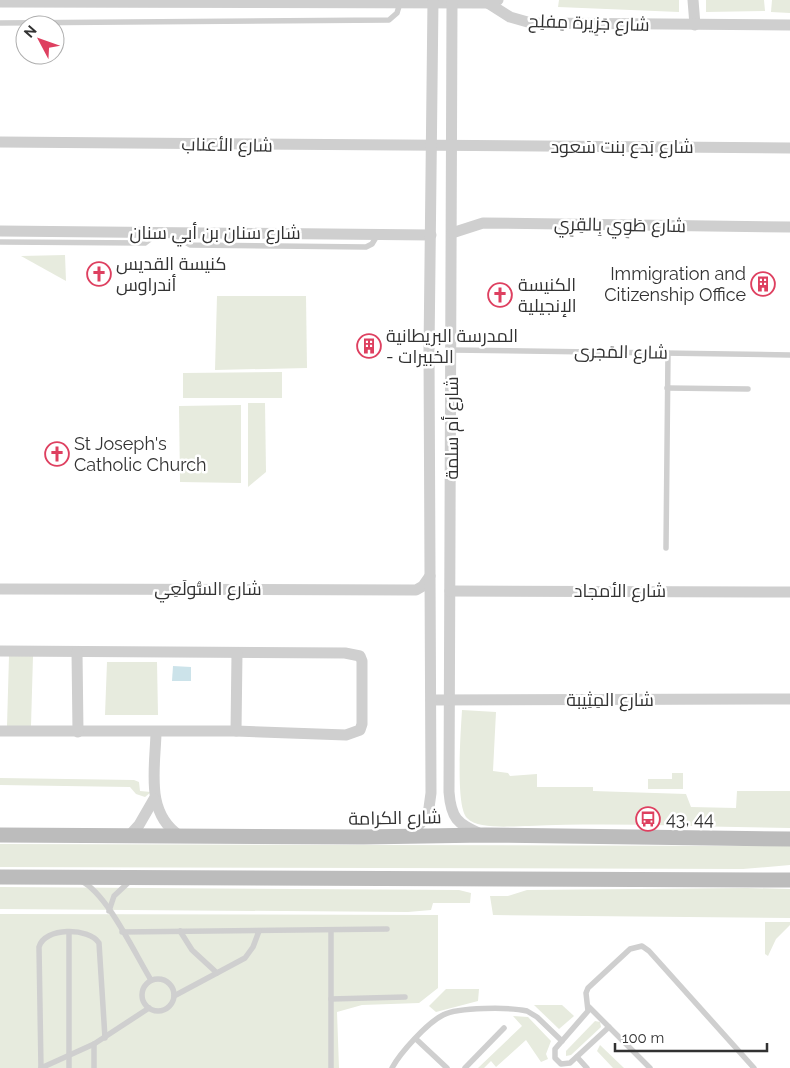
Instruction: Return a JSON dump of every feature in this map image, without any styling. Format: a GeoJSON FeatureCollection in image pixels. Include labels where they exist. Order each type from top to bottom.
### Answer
{"type":"FeatureCollection","features":[{"type":"Feature","properties":{"kind":"main road","name":"شارع الكرامة"},"geometry":{"type":"LineString","coordinates":[[0,835],[408,837],[485,835],[790,839]]}},
{"type":"Feature","properties":{"kind":"main road"},"geometry":{"type":"LineString","coordinates":[[0,878],[790,880]]}},
{"type":"Feature","properties":{"kind":"street"},"geometry":{"type":"LineString","coordinates":[[693,0],[695,25]]}},
{"type":"Feature","properties":{"kind":"street","name":"شارع أم سلمة"},"geometry":{"type":"LineString","coordinates":[[408,837],[428,816],[430,805],[433,1]]}},
{"type":"Feature","properties":{"kind":"street","name":"شارع جَزِيرة مِفلِح"},"geometry":{"type":"LineString","coordinates":[[0,2],[493,2],[510,17],[531,23],[790,25]]}},
{"type":"Feature","properties":{"kind":"street","name":"شارع أم سلمة"},"geometry":{"type":"LineString","coordinates":[[452,3],[450,805],[454,817],[464,826],[485,835]]}},
{"type":"Feature","properties":{"kind":"street","name":"شارع الأعناب"},"geometry":{"type":"LineString","coordinates":[[0,142],[453,146]]}},
{"type":"Feature","properties":{"kind":"street","name":"شارع بَدع بنت سَعود"},"geometry":{"type":"LineString","coordinates":[[453,146],[790,148]]}},
{"type":"Feature","properties":{"kind":"street","name":"شارع طَوِي بِالقِرِي"},"geometry":{"type":"LineString","coordinates":[[452,233],[482,223],[790,227]]}},
{"type":"Feature","properties":{"kind":"street","name":"شارع سنان بن أبي سنان"},"geometry":{"type":"LineString","coordinates":[[0,231],[431,235]]}},
{"type":"Feature","properties":{"kind":"street"},"geometry":{"type":"LineString","coordinates":[[430,576],[423,586],[416,590],[431,606]]}},
{"type":"Feature","properties":{"kind":"street","name":"شارع السُّولَعِي"},"geometry":{"type":"LineString","coordinates":[[0,588],[416,590]]}},
{"type":"Feature","properties":{"kind":"street","name":"شارع الأمجاد"},"geometry":{"type":"LineString","coordinates":[[450,591],[790,592]]}},
{"type":"Feature","properties":{"kind":"street"},"geometry":{"type":"LineString","coordinates":[[0,651],[345,653],[360,656],[362,661],[362,724],[360,730],[346,735],[236,731],[156,733],[0,731]]}},
{"type":"Feature","properties":{"kind":"street"},"geometry":{"type":"LineString","coordinates":[[77,652],[78,732]]}},
{"type":"Feature","properties":{"kind":"street"},"geometry":{"type":"LineString","coordinates":[[236,731],[237,653]]}},
{"type":"Feature","properties":{"kind":"street","name":"شارع المِثِيبة"},"geometry":{"type":"LineString","coordinates":[[431,700],[790,700]]}},
{"type":"Feature","properties":{"kind":"street"},"geometry":{"type":"LineString","coordinates":[[156,733],[154,799],[163,822],[180,837]]}},
{"type":"Feature","properties":{"kind":"street"},"geometry":{"type":"LineString","coordinates":[[128,837],[139,826],[154,799]]}},
{"type":"Feature","properties":{"kind":"lane"},"geometry":{"type":"LineString","coordinates":[[0,23],[389,20],[397,13],[400,1]]}},
{"type":"Feature","properties":{"kind":"lane"},"geometry":{"type":"LineString","coordinates":[[0,242],[145,242],[159,233]]}},
{"type":"Feature","properties":{"kind":"lane","name":"شارع المَجرى"},"geometry":{"type":"LineString","coordinates":[[452,350],[790,355]]}},
{"type":"Feature","properties":{"kind":"lane"},"geometry":{"type":"LineString","coordinates":[[666,548],[668,353]]}},
{"type":"Feature","properties":{"kind":"lane"},"geometry":{"type":"LineString","coordinates":[[667,388],[748,389]]}},
{"type":"Feature","properties":{"kind":"lane"},"geometry":{"type":"LineString","coordinates":[[68,878],[93,888],[151,980]]}},
{"type":"Feature","properties":{"kind":"lane"},"geometry":{"type":"LineString","coordinates":[[109,911],[114,896],[119,889],[140,878]]}},
{"type":"Feature","properties":{"kind":"lane"},"geometry":{"type":"LineString","coordinates":[[122,932],[387,929]]}},
{"type":"Feature","properties":{"kind":"lane"},"geometry":{"type":"LineString","coordinates":[[174,996],[248,955],[259,930]]}},
{"type":"Feature","properties":{"kind":"lane"},"geometry":{"type":"LineString","coordinates":[[331,930],[331,1068]]}},
{"type":"Feature","properties":{"kind":"lane"},"geometry":{"type":"LineString","coordinates":[[180,931],[192,950],[217,973]]}},
{"type":"Feature","properties":{"kind":"lane"},"geometry":{"type":"LineString","coordinates":[[69,933],[70,1068]]}},
{"type":"Feature","properties":{"kind":"lane"},"geometry":{"type":"LineString","coordinates":[[105,1038],[99,943],[90,933],[49,934],[43,938],[39,947],[41,1068],[105,1038],[149,1008],[162,1010],[172,1002],[174,996],[170,983],[164,979],[151,980],[145,984],[142,997],[149,1008]]}},
{"type":"Feature","properties":{"kind":"lane"},"geometry":{"type":"LineString","coordinates":[[650,1068],[589,1007],[586,993],[588,988],[630,949],[642,946],[649,951],[754,1068]]}},
{"type":"Feature","properties":{"kind":"lane"},"geometry":{"type":"LineString","coordinates":[[331,999],[405,997]]}},
{"type":"Feature","properties":{"kind":"lane"},"geometry":{"type":"LineString","coordinates":[[589,1007],[586,1014],[555,1050],[557,1062],[566,1064],[577,1057],[609,1027]]}},
{"type":"Feature","properties":{"kind":"lane"},"geometry":{"type":"LineString","coordinates":[[392,1068],[433,1021],[448,1013],[522,1009],[533,1013],[562,1041]]}},
{"type":"Feature","properties":{"kind":"lane"},"geometry":{"type":"LineString","coordinates":[[465,1068],[504,1028]]}},
{"type":"Feature","properties":{"kind":"lane"},"geometry":{"type":"LineString","coordinates":[[416,1039],[447,1068]]}},
{"type":"Feature","properties":{"kind":"lane"},"geometry":{"type":"LineString","coordinates":[[94,1044],[94,1068]]}},
{"type":"Feature","properties":{"kind":"lane"},"geometry":{"type":"LineString","coordinates":[[577,1057],[587,1068]]}},
{"type":"Feature","properties":{"kind":"shaded area"},"geometry":{"type":"Polygon","coordinates":[[[559,0],[679,0],[679,12],[558,7],[559,0]]]}},
{"type":"Feature","properties":{"kind":"shaded area"},"geometry":{"type":"Polygon","coordinates":[[[706,0],[764,0],[765,11],[706,12],[706,0]]]}},
{"type":"Feature","properties":{"kind":"shaded area"},"geometry":{"type":"Polygon","coordinates":[[[772,0],[790,0],[790,13],[771,12],[772,0]]]}},
{"type":"Feature","properties":{"kind":"shaded area"},"geometry":{"type":"Polygon","coordinates":[[[65,255],[66,281],[21,256],[65,255]]]}},
{"type":"Feature","properties":{"kind":"shaded area"},"geometry":{"type":"Polygon","coordinates":[[[217,296],[306,296],[307,368],[215,370],[217,296]]]}},
{"type":"Feature","properties":{"kind":"shaded area"},"geometry":{"type":"Polygon","coordinates":[[[282,372],[282,398],[183,398],[183,373],[282,372]]]}},
{"type":"Feature","properties":{"kind":"shaded area"},"geometry":{"type":"Polygon","coordinates":[[[248,403],[265,403],[266,472],[248,487],[248,403]]]}},
{"type":"Feature","properties":{"kind":"shaded area"},"geometry":{"type":"Polygon","coordinates":[[[241,405],[241,483],[180,482],[179,406],[241,405]]]}},
{"type":"Feature","properties":{"kind":"shaded area"},"geometry":{"type":"Polygon","coordinates":[[[9,656],[33,656],[31,726],[7,726],[9,656]]]}},
{"type":"Feature","properties":{"kind":"shaded area"},"geometry":{"type":"Polygon","coordinates":[[[107,662],[157,662],[158,715],[105,715],[107,662]]]}},
{"type":"Feature","properties":{"kind":"shaded area"},"geometry":{"type":"Polygon","coordinates":[[[462,710],[496,712],[493,771],[508,773],[510,776],[537,774],[537,787],[593,787],[593,791],[686,794],[691,807],[736,808],[737,791],[790,791],[790,828],[627,825],[506,827],[487,826],[472,822],[463,811],[461,799],[462,710]]]}},
{"type":"Feature","properties":{"kind":"shaded area"},"geometry":{"type":"Polygon","coordinates":[[[672,773],[683,773],[683,789],[648,789],[648,779],[672,779],[672,773]]]}},
{"type":"Feature","properties":{"kind":"shaded area"},"geometry":{"type":"Polygon","coordinates":[[[0,778],[134,780],[139,782],[140,791],[151,792],[145,797],[136,794],[130,787],[0,785],[0,778]]]}},
{"type":"Feature","properties":{"kind":"shaded area"},"geometry":{"type":"Polygon","coordinates":[[[0,844],[790,846],[790,865],[743,869],[0,867],[0,844]]]}},
{"type":"Feature","properties":{"kind":"shaded area"},"geometry":{"type":"Polygon","coordinates":[[[0,887],[459,890],[471,893],[470,903],[433,903],[431,910],[408,912],[0,909],[0,887]]]}},
{"type":"Feature","properties":{"kind":"shaded area"},"geometry":{"type":"Polygon","coordinates":[[[790,889],[790,918],[493,915],[490,896],[508,896],[527,890],[790,889]]]}},
{"type":"Feature","properties":{"kind":"shaded area"},"geometry":{"type":"Polygon","coordinates":[[[0,914],[438,915],[438,988],[419,1003],[362,1005],[337,1012],[339,1068],[0,1068],[0,914]]]}},
{"type":"Feature","properties":{"kind":"shaded area"},"geometry":{"type":"Polygon","coordinates":[[[765,922],[790,922],[790,925],[776,939],[768,956],[765,954],[765,922]]]}},
{"type":"Feature","properties":{"kind":"shaded area"},"geometry":{"type":"Polygon","coordinates":[[[446,989],[479,989],[478,1001],[436,1012],[429,1006],[446,989]]]}},
{"type":"Feature","properties":{"kind":"shaded area"},"geometry":{"type":"Polygon","coordinates":[[[534,1005],[562,1005],[574,1016],[559,1029],[534,1005]]]}},
{"type":"Feature","properties":{"kind":"shaded area"},"geometry":{"type":"Polygon","coordinates":[[[513,1016],[528,1017],[551,1041],[546,1054],[548,1059],[541,1062],[526,1040],[496,1067],[491,1061],[484,1068],[478,1068],[522,1026],[513,1016]]]}},
{"type":"Feature","properties":{"kind":"shaded area"},"geometry":{"type":"Polygon","coordinates":[[[595,1021],[600,1022],[601,1027],[571,1055],[566,1056],[566,1051],[595,1021]]]}},
{"type":"Feature","properties":{"kind":"shaded area"},"geometry":{"type":"Polygon","coordinates":[[[600,1045],[624,1068],[613,1068],[597,1051],[600,1045]]]}},
{"type":"Feature","properties":{"kind":"water"},"geometry":{"type":"Polygon","coordinates":[[[173,666],[191,667],[191,681],[172,681],[173,666]]]}},
{"type":"Feature","properties":{"kind":"place","name":"كنيسة القديس أندراوس"},"geometry":{"type":"Point","coordinates":[99,274]}},
{"type":"Feature","properties":{"kind":"place","name":"Immigration and Citizenship Office"},"geometry":{"type":"Point","coordinates":[763,284]}},
{"type":"Feature","properties":{"kind":"place","name":"الكنيسة الإنجيلية"},"geometry":{"type":"Point","coordinates":[500,295]}},
{"type":"Feature","properties":{"kind":"place","name":"المدرسة البريطانية - الخبيرات"},"geometry":{"type":"Point","coordinates":[369,346]}},
{"type":"Feature","properties":{"kind":"place","name":"St Joseph's Catholic Church"},"geometry":{"type":"Point","coordinates":[57,454]}},
{"type":"Feature","properties":{"kind":"place","name":"43, 44"},"geometry":{"type":"Point","coordinates":[648,819]}}]}
